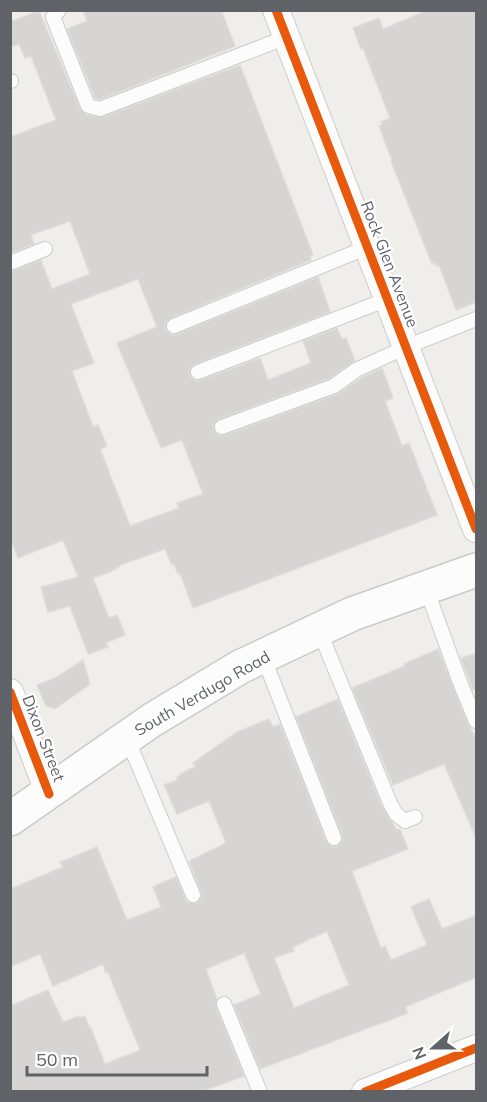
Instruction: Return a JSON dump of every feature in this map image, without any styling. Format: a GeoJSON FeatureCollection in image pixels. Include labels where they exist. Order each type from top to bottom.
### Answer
{"type":"FeatureCollection","features":[{"type":"Feature","properties":{"kind":"main road","name":"South Verdugo Road"},"geometry":{"type":"LineString","coordinates":[[10,819],[162,714],[240,667],[352,615],[477,570]]}},
{"type":"Feature","properties":{"kind":"street","name":"Rock Glen Avenue"},"geometry":{"type":"LineString","coordinates":[[276,10],[477,529]]}},
{"type":"Feature","properties":{"kind":"street","name":"Dixon Street"},"geometry":{"type":"LineString","coordinates":[[10,692],[49,794]]}},
{"type":"Feature","properties":{"kind":"street"},"geometry":{"type":"LineString","coordinates":[[365,1092],[477,1048]]}},
{"type":"Feature","properties":{"kind":"lane"},"geometry":{"type":"LineString","coordinates":[[59,10],[53,17],[88,106],[99,109],[287,37]]}},
{"type":"Feature","properties":{"kind":"lane"},"geometry":{"type":"LineString","coordinates":[[174,326],[368,247]]}},
{"type":"Feature","properties":{"kind":"lane"},"geometry":{"type":"LineString","coordinates":[[10,263],[45,249]]}},
{"type":"Feature","properties":{"kind":"lane"},"geometry":{"type":"LineString","coordinates":[[198,372],[388,299]]}},
{"type":"Feature","properties":{"kind":"lane"},"geometry":{"type":"LineString","coordinates":[[222,427],[334,386],[356,370],[477,319]]}},
{"type":"Feature","properties":{"kind":"lane"},"geometry":{"type":"LineString","coordinates":[[426,588],[477,722]]}},
{"type":"Feature","properties":{"kind":"lane"},"geometry":{"type":"LineString","coordinates":[[319,630],[396,814],[405,821],[416,817]]}},
{"type":"Feature","properties":{"kind":"lane"},"geometry":{"type":"LineString","coordinates":[[263,656],[334,838]]}},
{"type":"Feature","properties":{"kind":"lane"},"geometry":{"type":"LineString","coordinates":[[127,738],[193,895]]}},
{"type":"Feature","properties":{"kind":"lane"},"geometry":{"type":"LineString","coordinates":[[224,1004],[260,1092]]}},
{"type":"Feature","properties":{"kind":"building"},"geometry":{"type":"Polygon","coordinates":[[[83,10],[221,10],[235,46],[99,100],[95,98],[67,29],[87,21],[83,10]]]}},
{"type":"Feature","properties":{"kind":"building"},"geometry":{"type":"Polygon","coordinates":[[[428,10],[477,10],[477,302],[456,310],[439,265],[436,266],[435,262],[432,264],[391,161],[379,126],[382,125],[381,122],[390,118],[353,28],[379,18],[383,29],[428,10]]]}},
{"type":"Feature","properties":{"kind":"building"},"geometry":{"type":"Polygon","coordinates":[[[39,11],[80,109],[86,115],[103,117],[240,65],[313,255],[310,256],[311,260],[171,318],[165,324],[166,330],[172,335],[177,334],[318,277],[330,312],[195,364],[189,370],[190,376],[196,381],[201,380],[260,358],[268,380],[311,363],[303,341],[337,328],[342,339],[346,338],[355,361],[330,378],[219,419],[213,425],[214,431],[220,436],[225,435],[337,394],[361,378],[382,368],[393,398],[385,401],[402,446],[409,443],[437,515],[193,608],[180,573],[178,574],[174,564],[172,565],[165,549],[120,565],[112,571],[93,578],[109,618],[117,615],[125,635],[106,643],[108,647],[88,654],[70,606],[48,612],[41,587],[78,577],[63,540],[18,558],[10,538],[10,272],[41,260],[52,289],[90,274],[70,221],[31,235],[34,244],[10,253],[10,137],[56,120],[31,56],[25,58],[19,44],[10,47],[10,22],[39,11]],[[138,279],[71,304],[94,363],[72,371],[93,427],[98,425],[107,446],[100,449],[130,526],[179,508],[177,503],[203,494],[182,440],[161,448],[117,343],[157,327],[138,279]]]}},
{"type":"Feature","properties":{"kind":"building"},"geometry":{"type":"Polygon","coordinates":[[[438,649],[468,724],[477,740],[477,840],[444,764],[393,785],[352,688],[405,666],[404,664],[438,649]]]}},
{"type":"Feature","properties":{"kind":"building"},"geometry":{"type":"Polygon","coordinates":[[[477,653],[477,689],[473,690],[461,658],[477,653]]]}},
{"type":"Feature","properties":{"kind":"building"},"geometry":{"type":"Polygon","coordinates":[[[83,660],[90,684],[55,709],[46,706],[37,685],[55,678],[83,660]]]}},
{"type":"Feature","properties":{"kind":"building"},"geometry":{"type":"Polygon","coordinates":[[[338,699],[382,807],[397,830],[400,829],[408,849],[352,871],[381,948],[385,946],[391,960],[427,945],[411,907],[429,899],[442,929],[477,915],[477,977],[405,1007],[408,1013],[260,1069],[234,1005],[261,994],[244,953],[206,969],[217,999],[216,1007],[244,1076],[200,1092],[10,1092],[10,1006],[48,990],[63,1022],[85,1016],[105,1064],[140,1050],[103,964],[53,986],[40,954],[10,967],[10,889],[63,867],[60,862],[97,847],[127,920],[161,907],[153,887],[176,877],[187,902],[197,903],[202,897],[189,861],[226,843],[209,801],[177,814],[164,785],[178,780],[177,777],[180,774],[195,767],[193,763],[237,732],[269,719],[273,727],[280,724],[326,841],[332,847],[338,846],[343,840],[342,835],[296,717],[338,699]],[[327,931],[293,947],[294,951],[274,958],[294,1008],[349,985],[327,931]]]}},
{"type":"Feature","properties":{"kind":"cycle path"},"geometry":{"type":"LineString","coordinates":[[276,10],[476,529]]}},
{"type":"Feature","properties":{"kind":"cycle path"},"geometry":{"type":"LineString","coordinates":[[10,692],[49,794]]}},
{"type":"Feature","properties":{"kind":"cycle path"},"geometry":{"type":"LineString","coordinates":[[365,1092],[476,1048]]}}]}
